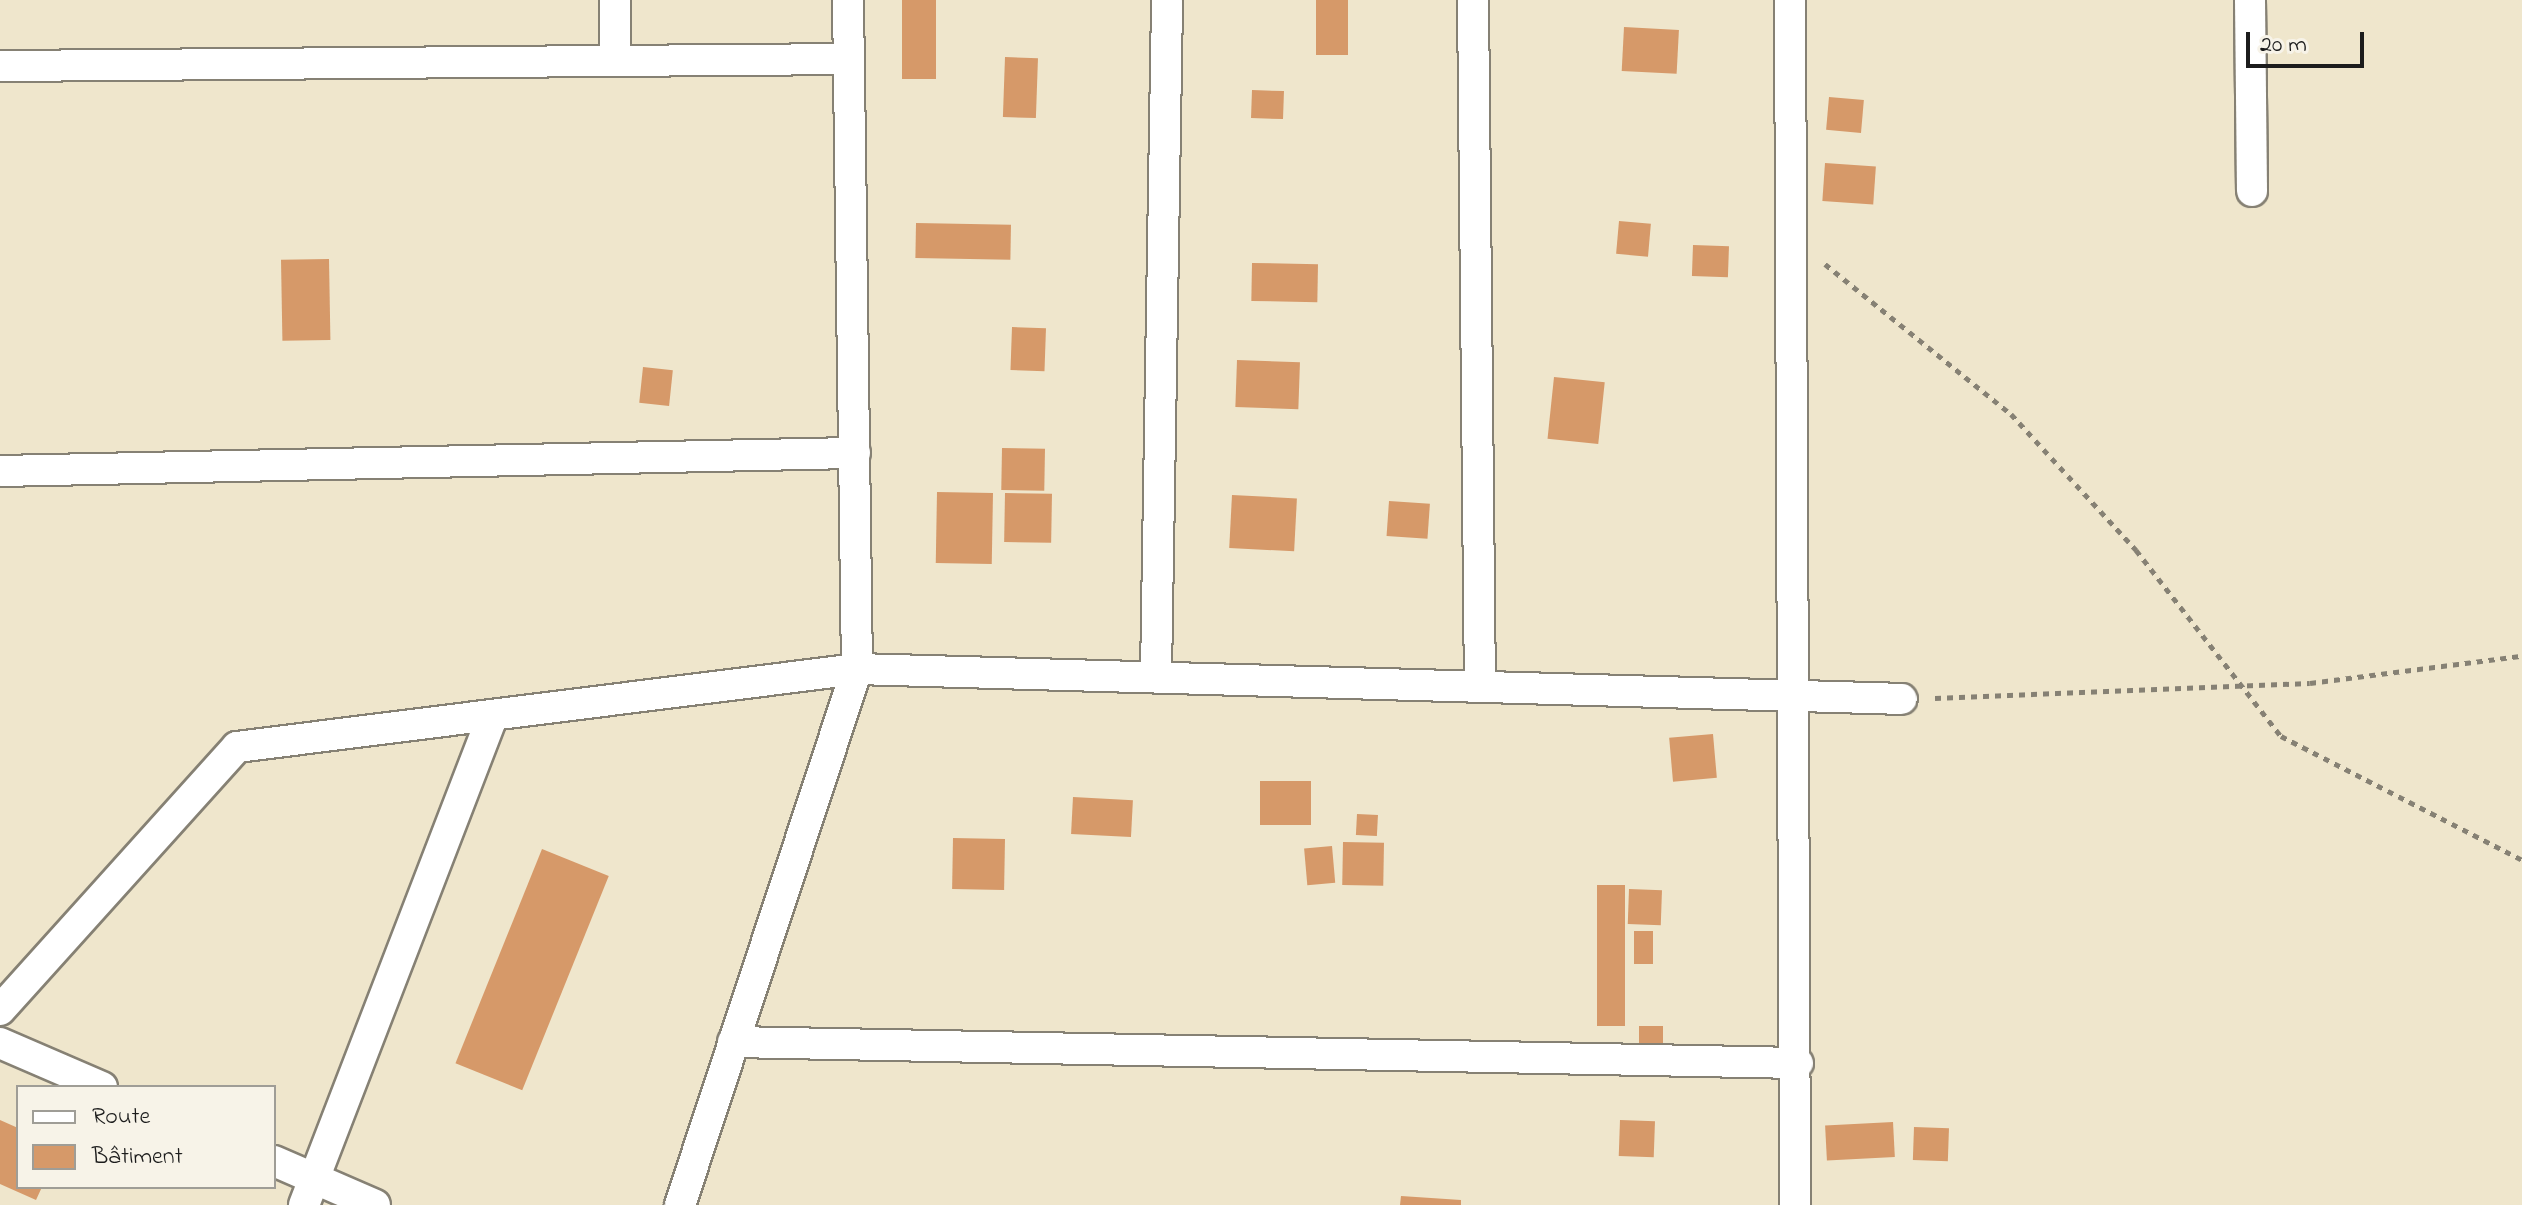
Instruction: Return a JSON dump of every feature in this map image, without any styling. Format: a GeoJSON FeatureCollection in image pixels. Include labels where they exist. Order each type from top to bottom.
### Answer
{"type":"FeatureCollection","features":[{"type":"Feature","properties":{"kind":"street"},"geometry":{"type":"LineString","coordinates":[[615,0],[615,61]]}},
{"type":"Feature","properties":{"kind":"street"},"geometry":{"type":"LineString","coordinates":[[680,1205],[857,669],[848,0]]}},
{"type":"Feature","properties":{"kind":"street"},"geometry":{"type":"LineString","coordinates":[[1156,674],[1167,0]]}},
{"type":"Feature","properties":{"kind":"street"},"geometry":{"type":"LineString","coordinates":[[1473,0],[1480,687]]}},
{"type":"Feature","properties":{"kind":"street"},"geometry":{"type":"LineString","coordinates":[[1790,0],[1798,1063],[1795,1205]]}},
{"type":"Feature","properties":{"kind":"street"},"geometry":{"type":"LineString","coordinates":[[2250,0],[2252,191]]}},
{"type":"Feature","properties":{"kind":"street"},"geometry":{"type":"LineString","coordinates":[[0,66],[848,59]]}},
{"type":"Feature","properties":{"kind":"street"},"geometry":{"type":"LineString","coordinates":[[0,471],[855,453]]}},
{"type":"Feature","properties":{"kind":"street"},"geometry":{"type":"LineString","coordinates":[[0,1010],[237,747],[857,669],[1156,674],[1902,699]]}},
{"type":"Feature","properties":{"kind":"street"},"geometry":{"type":"LineString","coordinates":[[310,1192],[493,715]]}},
{"type":"Feature","properties":{"kind":"street"},"geometry":{"type":"LineString","coordinates":[[733,1042],[1798,1063]]}},
{"type":"Feature","properties":{"kind":"street"},"geometry":{"type":"LineString","coordinates":[[0,1043],[97,1085]]}},
{"type":"Feature","properties":{"kind":"street"},"geometry":{"type":"LineString","coordinates":[[276,1163],[310,1192],[375,1205]]}},
{"type":"Feature","properties":{"kind":"path"},"geometry":{"type":"LineString","coordinates":[[1792,237],[2011,414],[2136,550],[2281,736],[2522,860]]}},
{"type":"Feature","properties":{"kind":"path"},"geometry":{"type":"LineString","coordinates":[[1902,699],[2310,683],[2522,656]]}},
{"type":"Feature","properties":{"kind":"building"},"geometry":{"type":"Polygon","coordinates":[[[902,0],[936,0],[936,79],[902,79],[902,0]]]}},
{"type":"Feature","properties":{"kind":"building"},"geometry":{"type":"Polygon","coordinates":[[[1316,0],[1348,0],[1348,55],[1316,55],[1316,0]]]}},
{"type":"Feature","properties":{"kind":"building"},"geometry":{"type":"Polygon","coordinates":[[[1624,27],[1679,30],[1677,74],[1622,71],[1624,27]]]}},
{"type":"Feature","properties":{"kind":"building"},"geometry":{"type":"Polygon","coordinates":[[[1005,57],[1038,58],[1036,118],[1003,117],[1005,57]]]}},
{"type":"Feature","properties":{"kind":"building"},"geometry":{"type":"Polygon","coordinates":[[[1252,90],[1284,91],[1283,119],[1251,118],[1252,90]]]}},
{"type":"Feature","properties":{"kind":"building"},"geometry":{"type":"Polygon","coordinates":[[[1829,97],[1864,100],[1861,133],[1826,130],[1829,97]]]}},
{"type":"Feature","properties":{"kind":"building"},"geometry":{"type":"Polygon","coordinates":[[[1825,163],[1876,167],[1873,204],[1822,201],[1825,163]]]}},
{"type":"Feature","properties":{"kind":"building"},"geometry":{"type":"Polygon","coordinates":[[[1619,221],[1651,224],[1648,257],[1616,254],[1619,221]]]}},
{"type":"Feature","properties":{"kind":"building"},"geometry":{"type":"Polygon","coordinates":[[[916,223],[1011,225],[1010,260],[915,258],[916,223]]]}},
{"type":"Feature","properties":{"kind":"building"},"geometry":{"type":"Polygon","coordinates":[[[1693,245],[1729,246],[1728,277],[1692,276],[1693,245]]]}},
{"type":"Feature","properties":{"kind":"building"},"geometry":{"type":"Polygon","coordinates":[[[329,259],[330,340],[282,341],[281,260],[329,259]]]}},
{"type":"Feature","properties":{"kind":"building"},"geometry":{"type":"Polygon","coordinates":[[[1252,263],[1318,264],[1317,302],[1251,301],[1252,263]]]}},
{"type":"Feature","properties":{"kind":"building"},"geometry":{"type":"Polygon","coordinates":[[[1012,327],[1046,328],[1044,371],[1010,370],[1012,327]]]}},
{"type":"Feature","properties":{"kind":"building"},"geometry":{"type":"Polygon","coordinates":[[[1237,360],[1300,362],[1298,409],[1235,407],[1237,360]]]}},
{"type":"Feature","properties":{"kind":"building"},"geometry":{"type":"Polygon","coordinates":[[[643,367],[673,370],[669,406],[639,403],[643,367]]]}},
{"type":"Feature","properties":{"kind":"building"},"geometry":{"type":"Polygon","coordinates":[[[1554,377],[1605,382],[1598,444],[1548,439],[1554,377]]]}},
{"type":"Feature","properties":{"kind":"building"},"geometry":{"type":"Polygon","coordinates":[[[1002,448],[1045,449],[1044,491],[1001,490],[1002,448]]]}},
{"type":"Feature","properties":{"kind":"building"},"geometry":{"type":"Polygon","coordinates":[[[937,492],[993,493],[992,564],[936,563],[937,492]]]}},
{"type":"Feature","properties":{"kind":"building"},"geometry":{"type":"Polygon","coordinates":[[[1005,493],[1052,494],[1051,543],[1004,542],[1005,493]]]}},
{"type":"Feature","properties":{"kind":"building"},"geometry":{"type":"Polygon","coordinates":[[[1232,495],[1297,498],[1294,551],[1229,548],[1232,495]]]}},
{"type":"Feature","properties":{"kind":"building"},"geometry":{"type":"Polygon","coordinates":[[[1389,501],[1430,504],[1427,539],[1387,536],[1389,501]]]}},
{"type":"Feature","properties":{"kind":"building"},"geometry":{"type":"Polygon","coordinates":[[[1713,734],[1717,778],[1673,782],[1669,738],[1713,734]]]}},
{"type":"Feature","properties":{"kind":"building"},"geometry":{"type":"Polygon","coordinates":[[[1260,781],[1311,781],[1311,825],[1260,825],[1260,781]]]}},
{"type":"Feature","properties":{"kind":"building"},"geometry":{"type":"Polygon","coordinates":[[[1073,797],[1133,800],[1131,837],[1071,834],[1073,797]]]}},
{"type":"Feature","properties":{"kind":"building"},"geometry":{"type":"Polygon","coordinates":[[[1357,814],[1378,815],[1377,836],[1356,835],[1357,814]]]}},
{"type":"Feature","properties":{"kind":"building"},"geometry":{"type":"Polygon","coordinates":[[[953,838],[1005,839],[1004,890],[952,889],[953,838]]]}},
{"type":"Feature","properties":{"kind":"building"},"geometry":{"type":"Polygon","coordinates":[[[1343,842],[1384,843],[1383,886],[1342,885],[1343,842]]]}},
{"type":"Feature","properties":{"kind":"building"},"geometry":{"type":"Polygon","coordinates":[[[1332,846],[1335,883],[1307,885],[1304,848],[1332,846]]]}},
{"type":"Feature","properties":{"kind":"building"},"geometry":{"type":"Polygon","coordinates":[[[542,849],[609,876],[522,1090],[455,1063],[542,849]]]}},
{"type":"Feature","properties":{"kind":"building"},"geometry":{"type":"Polygon","coordinates":[[[1597,885],[1625,885],[1625,1026],[1597,1026],[1597,885]]]}},
{"type":"Feature","properties":{"kind":"building"},"geometry":{"type":"Polygon","coordinates":[[[1629,889],[1662,890],[1661,925],[1628,924],[1629,889]]]}},
{"type":"Feature","properties":{"kind":"building"},"geometry":{"type":"Polygon","coordinates":[[[1634,931],[1653,931],[1653,964],[1634,964],[1634,931]]]}},
{"type":"Feature","properties":{"kind":"building"},"geometry":{"type":"Polygon","coordinates":[[[1639,1026],[1663,1026],[1663,1043],[1639,1043],[1639,1026]]]}},
{"type":"Feature","properties":{"kind":"building"},"geometry":{"type":"Polygon","coordinates":[[[0,1120],[16,1127],[16,1189],[41,1189],[36,1200],[0,1184],[0,1120]]]}},
{"type":"Feature","properties":{"kind":"building"},"geometry":{"type":"Polygon","coordinates":[[[1620,1120],[1655,1121],[1654,1157],[1619,1156],[1620,1120]]]}},
{"type":"Feature","properties":{"kind":"building"},"geometry":{"type":"Polygon","coordinates":[[[1893,1122],[1895,1157],[1827,1161],[1825,1126],[1893,1122]]]}},
{"type":"Feature","properties":{"kind":"building"},"geometry":{"type":"Polygon","coordinates":[[[1914,1127],[1949,1128],[1948,1161],[1913,1160],[1914,1127]]]}},
{"type":"Feature","properties":{"kind":"building"},"geometry":{"type":"Polygon","coordinates":[[[1401,1196],[1461,1200],[1461,1205],[1400,1205],[1401,1196]]]}}]}
